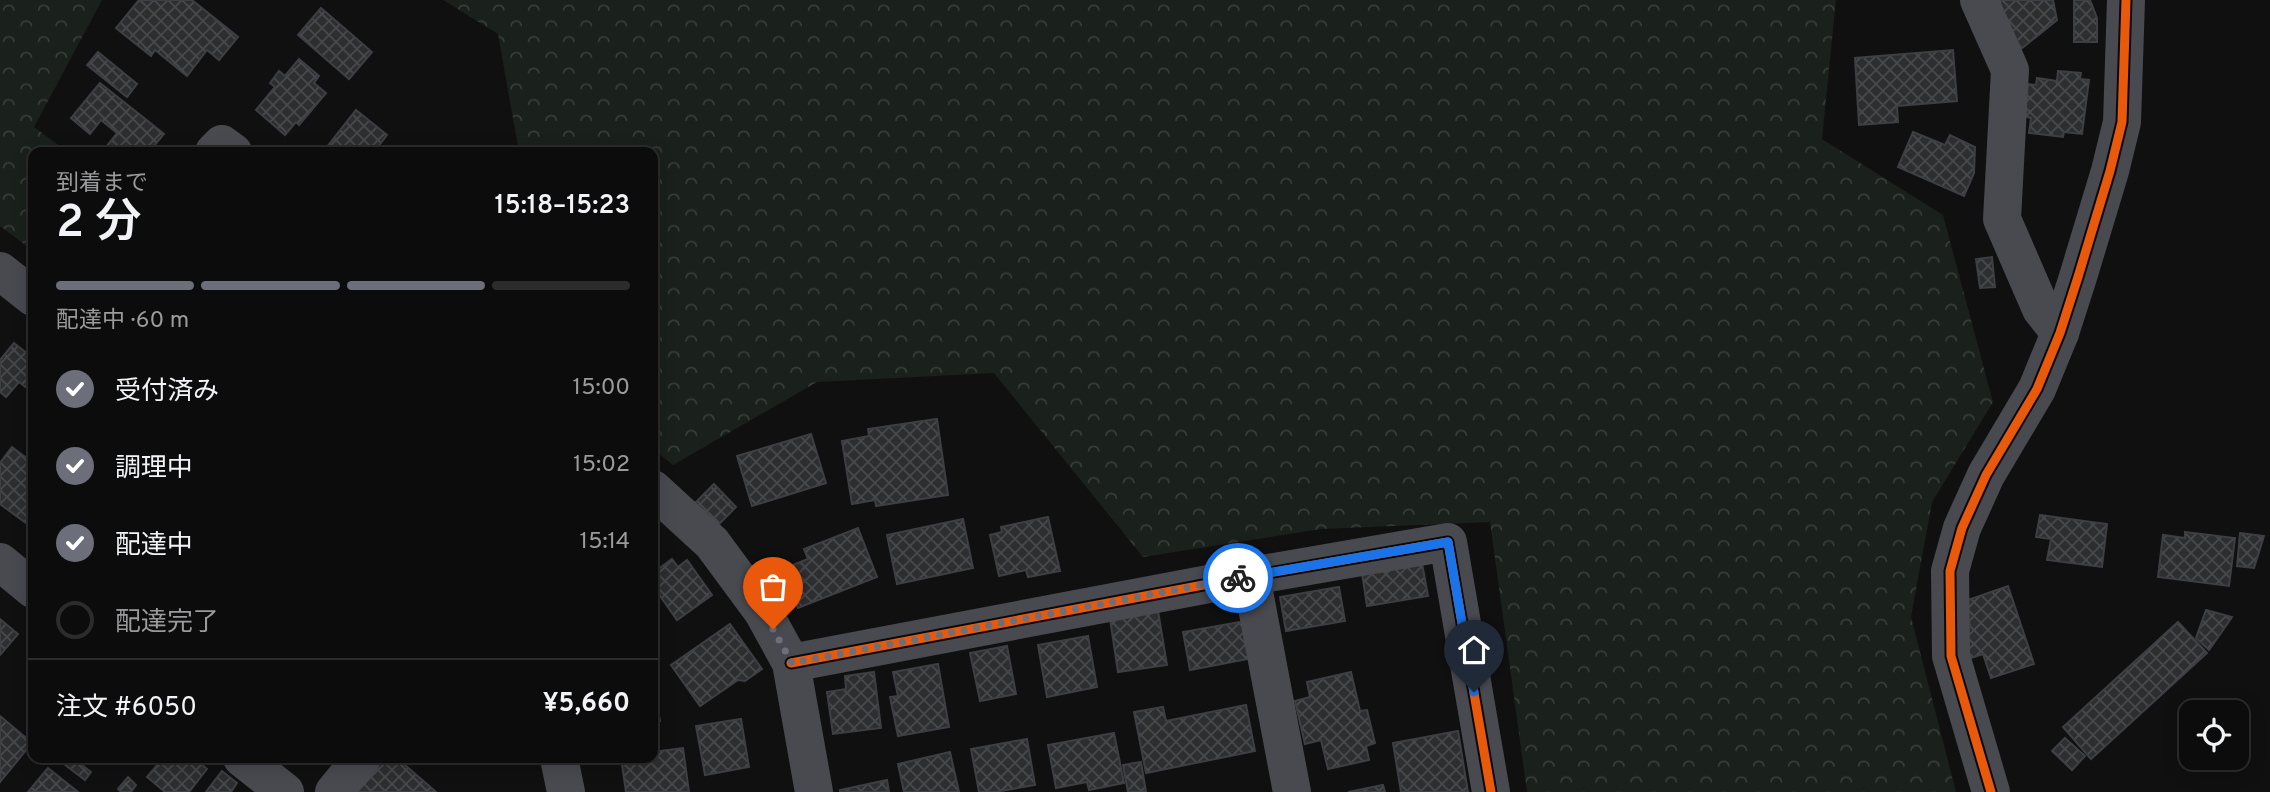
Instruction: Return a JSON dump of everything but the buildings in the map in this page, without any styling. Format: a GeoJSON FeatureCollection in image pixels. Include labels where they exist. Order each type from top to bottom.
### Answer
{"type":"FeatureCollection","features":[{"type":"Feature","properties":{"kind":"street"},"geometry":{"type":"LineString","coordinates":[[1979,0],[2010,70],[2002,219],[2041,309],[2060,333]]}},
{"type":"Feature","properties":{"kind":"street"},"geometry":{"type":"LineString","coordinates":[[1991,792],[1951,656],[1950,571],[1962,528],[1986,475],[2038,389],[2060,333],[2106,184],[2122,121],[2126,0]]}},
{"type":"Feature","properties":{"kind":"street"},"geometry":{"type":"LineString","coordinates":[[0,271],[28,293]]}},
{"type":"Feature","properties":{"kind":"street"},"geometry":{"type":"LineString","coordinates":[[658,494],[712,543],[763,612],[792,663],[814,792]]}},
{"type":"Feature","properties":{"kind":"street"},"geometry":{"type":"LineString","coordinates":[[792,663],[1251,576],[1448,542],[1491,792]]}},
{"type":"Feature","properties":{"kind":"street"},"geometry":{"type":"LineString","coordinates":[[0,562],[28,585]]}},
{"type":"Feature","properties":{"kind":"street"},"geometry":{"type":"LineString","coordinates":[[1251,576],[1292,792]]}},
{"type":"Feature","properties":{"kind":"street"},"geometry":{"type":"LineString","coordinates":[[249,763],[285,792]]}},
{"type":"Feature","properties":{"kind":"street"},"geometry":{"type":"LineString","coordinates":[[334,792],[358,763]]}},
{"type":"Feature","properties":{"kind":"street"},"geometry":{"type":"LineString","coordinates":[[560,763],[565,792]]}},
{"type":"Feature","properties":{"kind":"green space"},"geometry":{"type":"Polygon","coordinates":[[[0,0],[102,0],[34,127],[61,147],[28,147],[28,247],[0,226],[0,0]]]}},
{"type":"Feature","properties":{"kind":"green space"},"geometry":{"type":"Polygon","coordinates":[[[443,0],[1836,0],[1822,139],[1943,215],[1993,402],[1932,502],[1911,617],[1956,792],[1527,792],[1490,522],[1321,529],[1143,557],[994,373],[817,382],[673,465],[658,453],[658,147],[518,147],[498,34],[443,0]]]}},
{"type":"Feature","properties":{"kind":"cycle path"},"geometry":{"type":"LineString","coordinates":[[1991,792],[1951,656],[1950,571],[1962,528],[1986,475],[2037,389],[2060,333],[2078,277],[2122,122],[2126,0]]}},
{"type":"Feature","properties":{"kind":"cycle path"},"geometry":{"type":"LineString","coordinates":[[791,663],[1251,576],[1448,542],[1491,792]]}},
{"type":"Feature","properties":{"kind":"way so far"},"geometry":{"type":"LineString","coordinates":[[773,629],[792,663],[1238,578]]}},
{"type":"Feature","properties":{"kind":"route"},"geometry":{"type":"LineString","coordinates":[[1238,578],[1448,542],[1474,692]]}}]}
